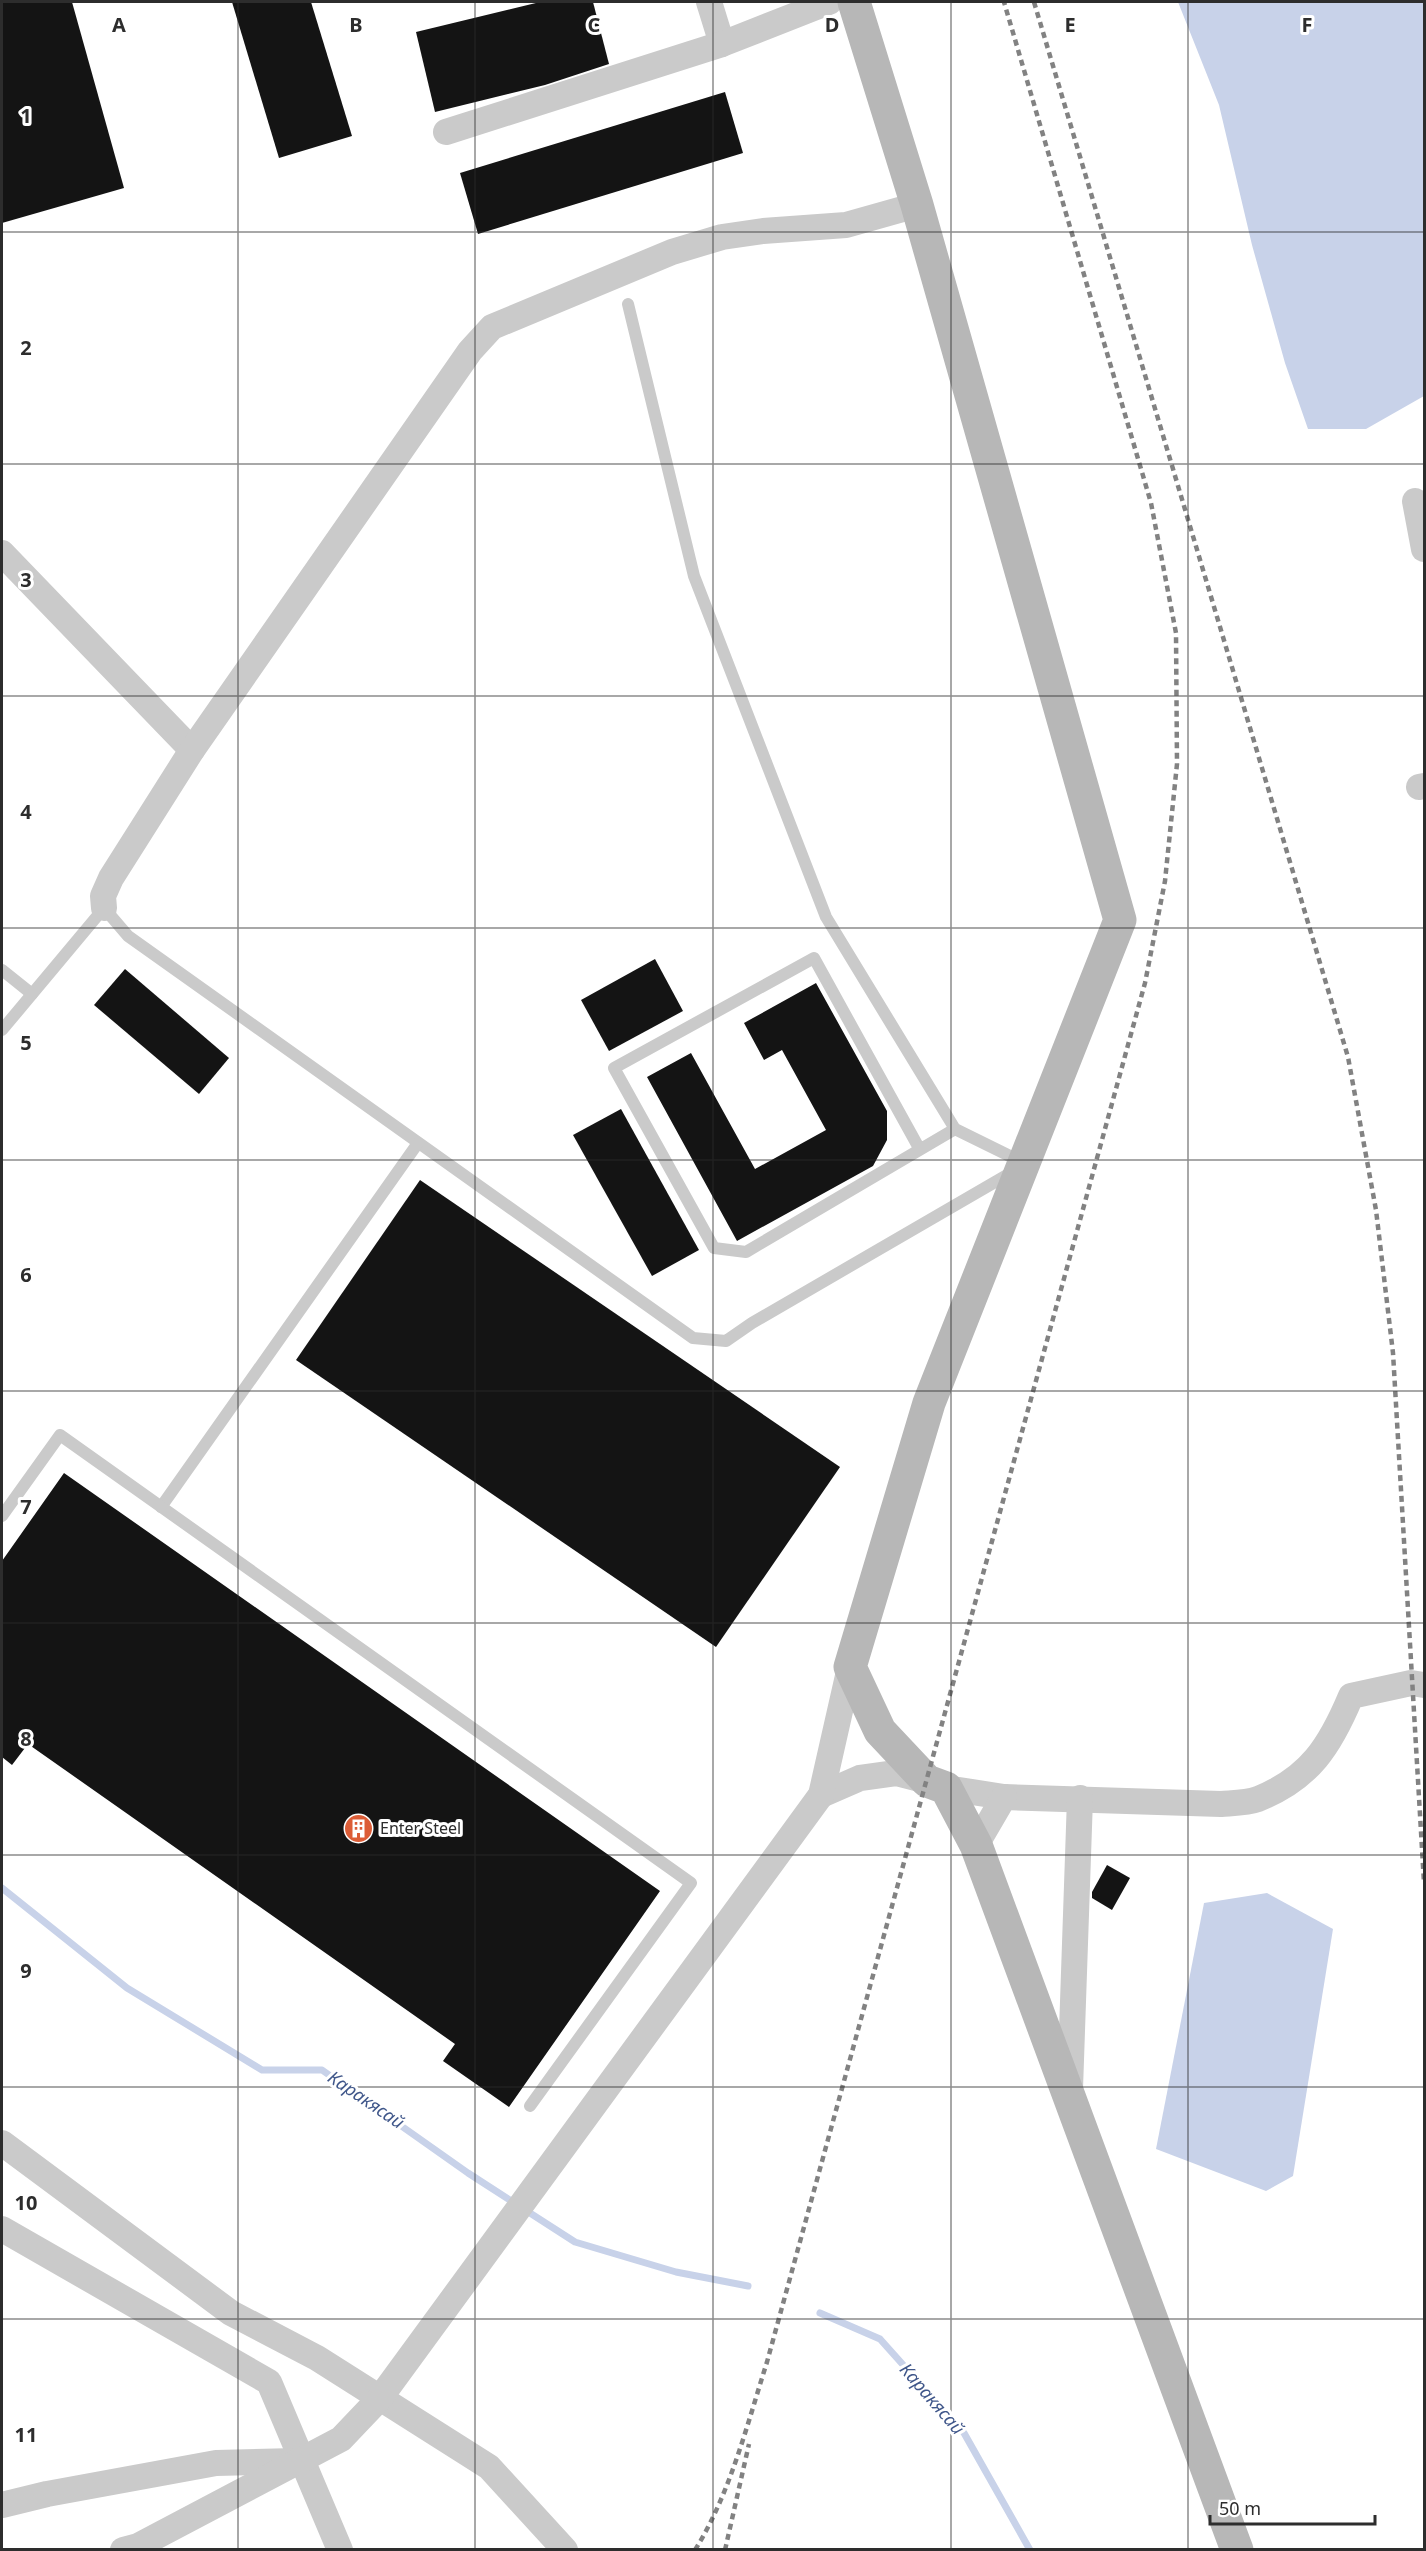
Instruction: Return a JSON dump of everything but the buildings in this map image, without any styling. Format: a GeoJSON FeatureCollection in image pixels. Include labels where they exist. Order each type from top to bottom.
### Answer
{"type":"FeatureCollection","features":[{"type":"Feature","properties":{"kind":"street"},"geometry":{"type":"LineString","coordinates":[[709,2],[722,44]]}},
{"type":"Feature","properties":{"kind":"street"},"geometry":{"type":"LineString","coordinates":[[446,132],[722,44],[829,2]]}},
{"type":"Feature","properties":{"kind":"street"},"geometry":{"type":"LineString","coordinates":[[123,2550],[138,2546],[341,2439],[380,2398],[821,1795],[850,1667],[929,1403],[1120,920],[917,205],[854,2]]}},
{"type":"Feature","properties":{"kind":"street"},"geometry":{"type":"LineString","coordinates":[[104,908],[103,896],[111,878],[192,750],[470,351],[492,327],[672,252],[722,237],[764,231],[846,225],[917,205]]}},
{"type":"Feature","properties":{"kind":"street"},"geometry":{"type":"LineString","coordinates":[[1416,501],[1425,549]]}},
{"type":"Feature","properties":{"kind":"street"},"geometry":{"type":"LineString","coordinates":[[2,553],[192,750]]}},
{"type":"Feature","properties":{"kind":"street"},"geometry":{"type":"LineString","coordinates":[[850,1667],[880,1731],[936,1784],[976,1845],[1237,2550]]}},
{"type":"Feature","properties":{"kind":"street"},"geometry":{"type":"LineString","coordinates":[[821,1795],[860,1778],[896,1773],[936,1784],[1004,1797],[1221,1804],[1256,1800],[1292,1780],[1317,1760],[1336,1731],[1351,1696],[1411,1683],[1425,1685]]}},
{"type":"Feature","properties":{"kind":"street"},"geometry":{"type":"LineString","coordinates":[[976,1845],[1004,1797]]}},
{"type":"Feature","properties":{"kind":"street"},"geometry":{"type":"LineString","coordinates":[[1069,2096],[1080,1798]]}},
{"type":"Feature","properties":{"kind":"street"},"geometry":{"type":"LineString","coordinates":[[2,2143],[231,2313],[317,2358],[489,2467],[565,2550]]}},
{"type":"Feature","properties":{"kind":"street"},"geometry":{"type":"LineString","coordinates":[[2,2229],[269,2382],[340,2550]]}},
{"type":"Feature","properties":{"kind":"street"},"geometry":{"type":"LineString","coordinates":[[2,2505],[47,2494],[216,2463],[303,2461]]}},
{"type":"Feature","properties":{"kind":"lane"},"geometry":{"type":"LineString","coordinates":[[628,304],[694,576],[826,917],[955,1129],[1025,1164]]}},
{"type":"Feature","properties":{"kind":"lane"},"geometry":{"type":"LineString","coordinates":[[2,1030],[104,908],[128,936],[693,1338],[726,1341],[752,1323],[1025,1164]]}},
{"type":"Feature","properties":{"kind":"lane"},"geometry":{"type":"LineString","coordinates":[[919,1148],[814,958],[614,1068],[714,1248],[746,1251],[955,1129]]}},
{"type":"Feature","properties":{"kind":"lane"},"geometry":{"type":"LineString","coordinates":[[2,970],[32,994]]}},
{"type":"Feature","properties":{"kind":"lane"},"geometry":{"type":"LineString","coordinates":[[161,1507],[418,1143]]}},
{"type":"Feature","properties":{"kind":"lane"},"geometry":{"type":"LineString","coordinates":[[2,1516],[60,1435],[692,1883],[530,2106]]}},
{"type":"Feature","properties":{"kind":"water"},"geometry":{"type":"Polygon","coordinates":[[[1178,2],[1424,2],[1424,396],[1366,429],[1308,429],[1285,363],[1252,245],[1219,105],[1178,2]]]}},
{"type":"Feature","properties":{"kind":"water"},"geometry":{"type":"Polygon","coordinates":[[[1267,1893],[1333,1929],[1293,2176],[1266,2191],[1156,2149],[1204,1903],[1267,1893]]]}},
{"type":"Feature","properties":{"kind":"waterway","name":"Каракясай"},"geometry":{"type":"LineString","coordinates":[[2,1888],[127,1988],[262,2070],[322,2070],[468,2173],[575,2242],[676,2272],[748,2286]]}},
{"type":"Feature","properties":{"kind":"waterway","name":"Каракясай"},"geometry":{"type":"LineString","coordinates":[[820,2313],[880,2339],[964,2433],[1030,2550]]}},
{"type":"Feature","properties":{"kind":"railway"},"geometry":{"type":"LineString","coordinates":[[695,2550],[728,2483],[767,2362],[1145,983],[1165,881],[1177,764],[1176,633],[1151,503],[1004,2]]}},
{"type":"Feature","properties":{"kind":"railway"},"geometry":{"type":"LineString","coordinates":[[1034,2],[1348,1057],[1376,1210],[1393,1353],[1424,1883]]}},
{"type":"Feature","properties":{"kind":"railway"},"geometry":{"type":"LineString","coordinates":[[725,2550],[749,2444]]}},
{"type":"Feature","properties":{"kind":"place","name":"Enter Steel"},"geometry":{"type":"Point","coordinates":[359,1828]}}]}
